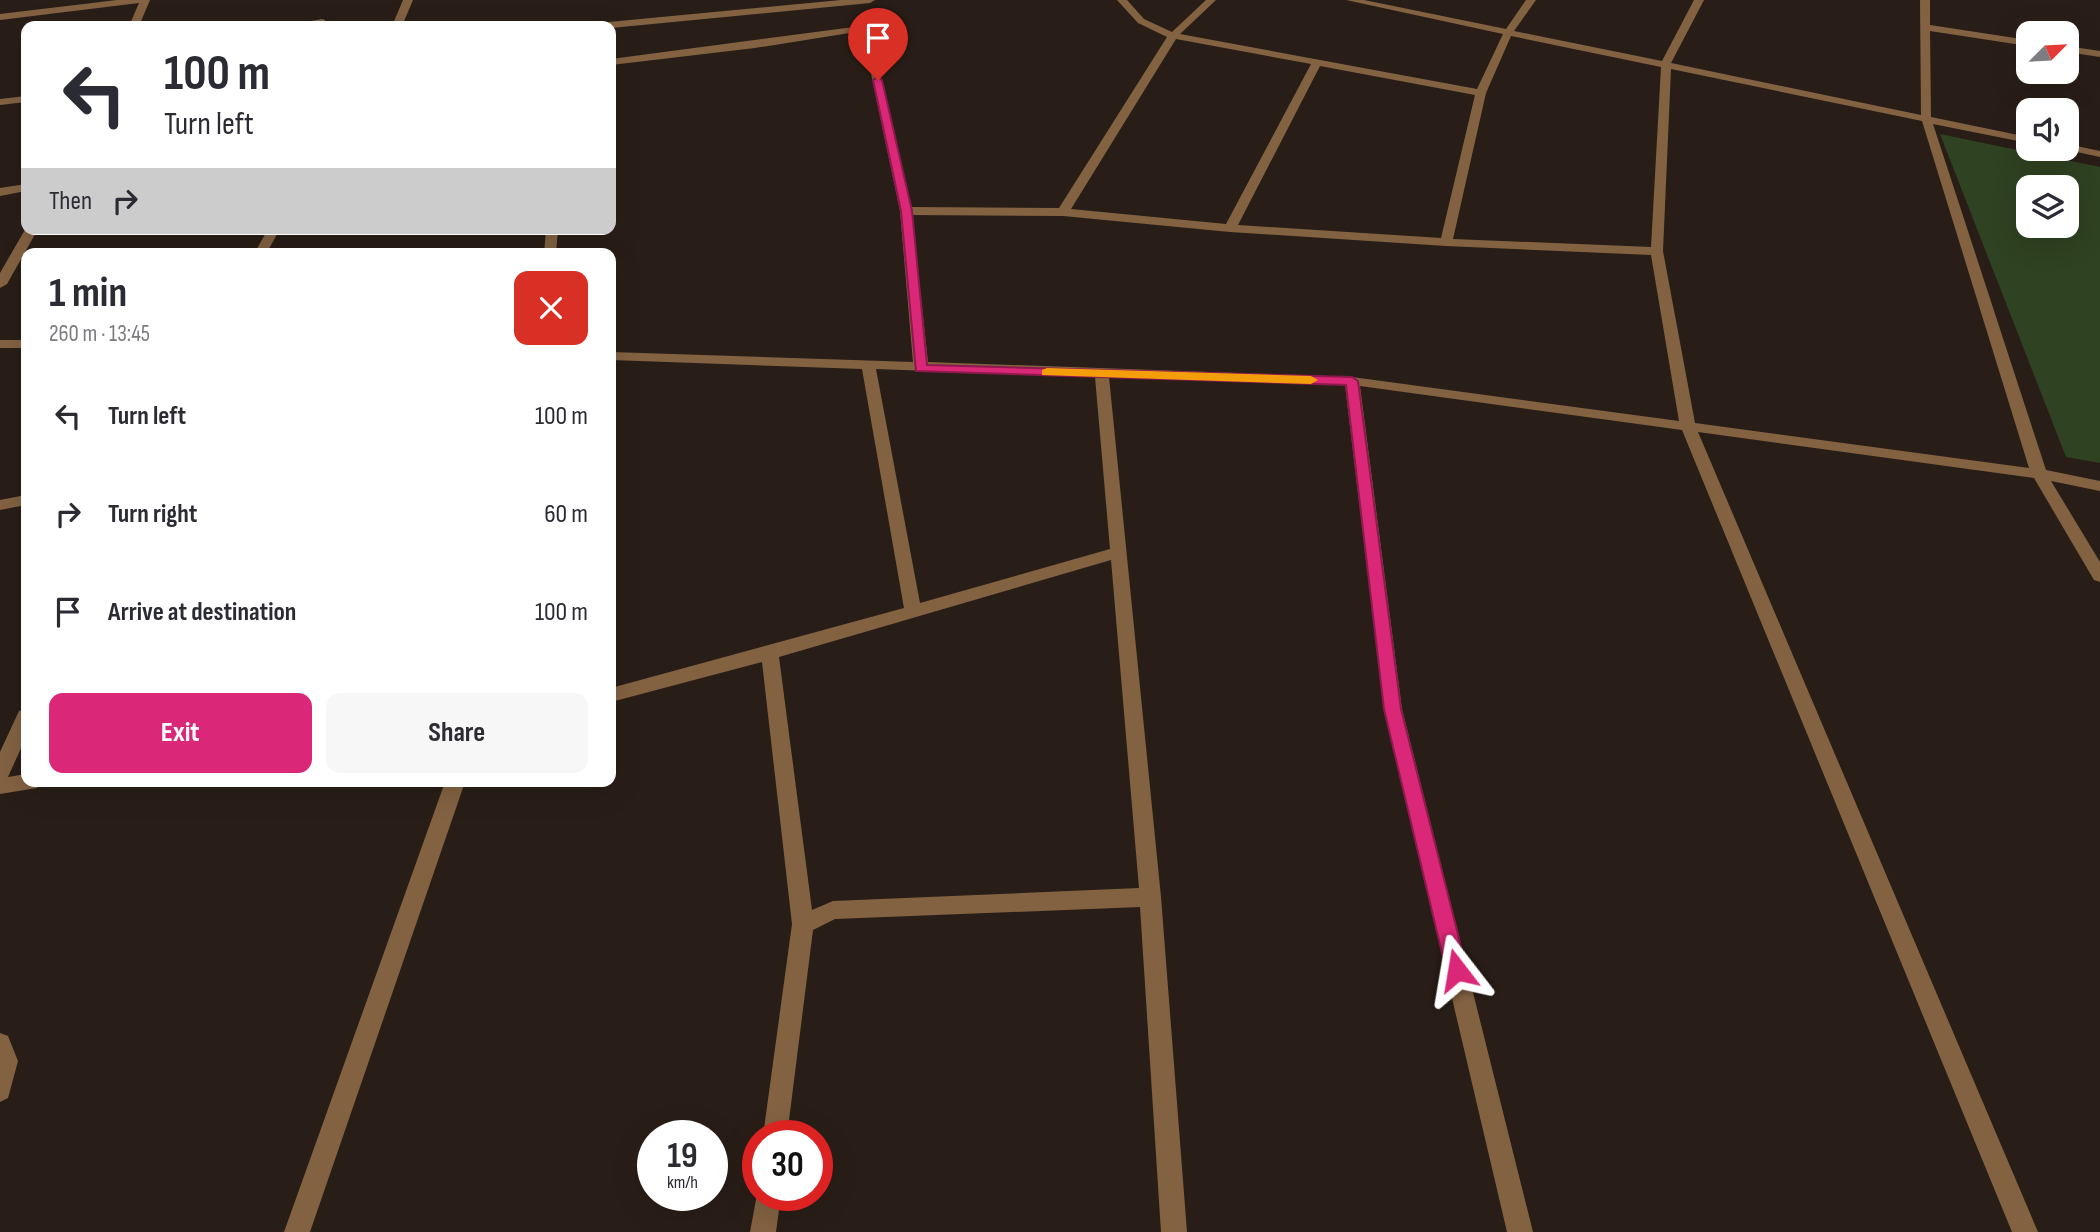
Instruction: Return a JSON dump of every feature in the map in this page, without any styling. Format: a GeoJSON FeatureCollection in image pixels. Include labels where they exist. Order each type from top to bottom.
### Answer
{"type":"FeatureCollection","features":[{"type":"Feature","properties":{"kind":"street"},"geometry":{"type":"LineString","coordinates":[[0,17],[142,0],[136,21]]}},
{"type":"Feature","properties":{"kind":"street"},"geometry":{"type":"LineString","coordinates":[[399,21],[408,0]]}},
{"type":"Feature","properties":{"kind":"street"},"geometry":{"type":"LineString","coordinates":[[616,61],[870,0]]}},
{"type":"Feature","properties":{"kind":"street"},"geometry":{"type":"LineString","coordinates":[[1122,0],[1141,21],[1173,36],[1481,93]]}},
{"type":"Feature","properties":{"kind":"street"},"geometry":{"type":"LineString","coordinates":[[1063,212],[1173,36],[1211,0]]}},
{"type":"Feature","properties":{"kind":"street"},"geometry":{"type":"LineString","coordinates":[[1351,0],[1372,2],[1508,33],[1666,63],[2016,137]]}},
{"type":"Feature","properties":{"kind":"street"},"geometry":{"type":"LineString","coordinates":[[1446,242],[1481,93],[1508,33],[1531,0]]}},
{"type":"Feature","properties":{"kind":"street"},"geometry":{"type":"LineString","coordinates":[[1699,0],[1666,63],[1657,251],[1688,427],[2025,1232]]}},
{"type":"Feature","properties":{"kind":"street"},"geometry":{"type":"LineString","coordinates":[[1925,0],[1926,118],[2039,474],[2100,576]]}},
{"type":"Feature","properties":{"kind":"street"},"geometry":{"type":"LineString","coordinates":[[616,26],[751,29],[866,27],[906,211],[920,368]]}},
{"type":"Feature","properties":{"kind":"street"},"geometry":{"type":"LineString","coordinates":[[1926,27],[2016,41]]}},
{"type":"Feature","properties":{"kind":"street"},"geometry":{"type":"LineString","coordinates":[[2079,51],[2100,54]]}},
{"type":"Feature","properties":{"kind":"street"},"geometry":{"type":"LineString","coordinates":[[1230,228],[1317,62]]}},
{"type":"Feature","properties":{"kind":"street"},"geometry":{"type":"LineString","coordinates":[[0,102],[21,100]]}},
{"type":"Feature","properties":{"kind":"street"},"geometry":{"type":"LineString","coordinates":[[2079,150],[2100,154]]}},
{"type":"Feature","properties":{"kind":"street"},"geometry":{"type":"LineString","coordinates":[[0,192],[21,189]]}},
{"type":"Feature","properties":{"kind":"street"},"geometry":{"type":"LineString","coordinates":[[906,211],[1063,212],[1230,228],[1446,242],[1657,251]]}},
{"type":"Feature","properties":{"kind":"street"},"geometry":{"type":"LineString","coordinates":[[0,284],[29,235]]}},
{"type":"Feature","properties":{"kind":"street"},"geometry":{"type":"LineString","coordinates":[[0,344],[21,344]]}},
{"type":"Feature","properties":{"kind":"street"},"geometry":{"type":"LineString","coordinates":[[616,356],[1352,381],[2039,474],[2100,486]]}},
{"type":"Feature","properties":{"kind":"street"},"geometry":{"type":"LineString","coordinates":[[868,365],[913,610]]}},
{"type":"Feature","properties":{"kind":"street"},"geometry":{"type":"LineString","coordinates":[[1102,374],[1150,897],[1174,1232]]}},
{"type":"Feature","properties":{"kind":"street"},"geometry":{"type":"LineString","coordinates":[[1352,381],[1393,709],[1520,1232]]}},
{"type":"Feature","properties":{"kind":"street"},"geometry":{"type":"LineString","coordinates":[[0,505],[21,501]]}},
{"type":"Feature","properties":{"kind":"street"},"geometry":{"type":"LineString","coordinates":[[616,694],[770,653],[1118,552]]}},
{"type":"Feature","properties":{"kind":"street"},"geometry":{"type":"LineString","coordinates":[[770,653],[803,923],[777,1120]]}},
{"type":"Feature","properties":{"kind":"street"},"geometry":{"type":"LineString","coordinates":[[0,774],[21,727]]}},
{"type":"Feature","properties":{"kind":"street"},"geometry":{"type":"LineString","coordinates":[[0,786],[21,783]]}},
{"type":"Feature","properties":{"kind":"street"},"geometry":{"type":"LineString","coordinates":[[297,1232],[453,787]]}},
{"type":"Feature","properties":{"kind":"street"},"geometry":{"type":"LineString","coordinates":[[803,923],[834,910],[1150,897]]}},
{"type":"Feature","properties":{"kind":"street"},"geometry":{"type":"LineString","coordinates":[[0,1044],[6,1060],[0,1090]]}},
{"type":"Feature","properties":{"kind":"street"},"geometry":{"type":"LineString","coordinates":[[763,1232],[766,1211]]}},
{"type":"Feature","properties":{"kind":"green space"},"geometry":{"type":"Polygon","coordinates":[[[1940,134],[2016,150],[2016,161],[2071,161],[2100,167],[2100,463],[2066,457],[1940,134]]]}},
{"type":"Feature","properties":{"kind":"slow traffic"},"geometry":{"type":"LineString","coordinates":[[1047,372],[1311,380]]}},
{"type":"Feature","properties":{"kind":"route"},"geometry":{"type":"LineString","coordinates":[[878,80],[906,211],[920,368],[1352,381],[1393,709],[1457,970]]}}]}
